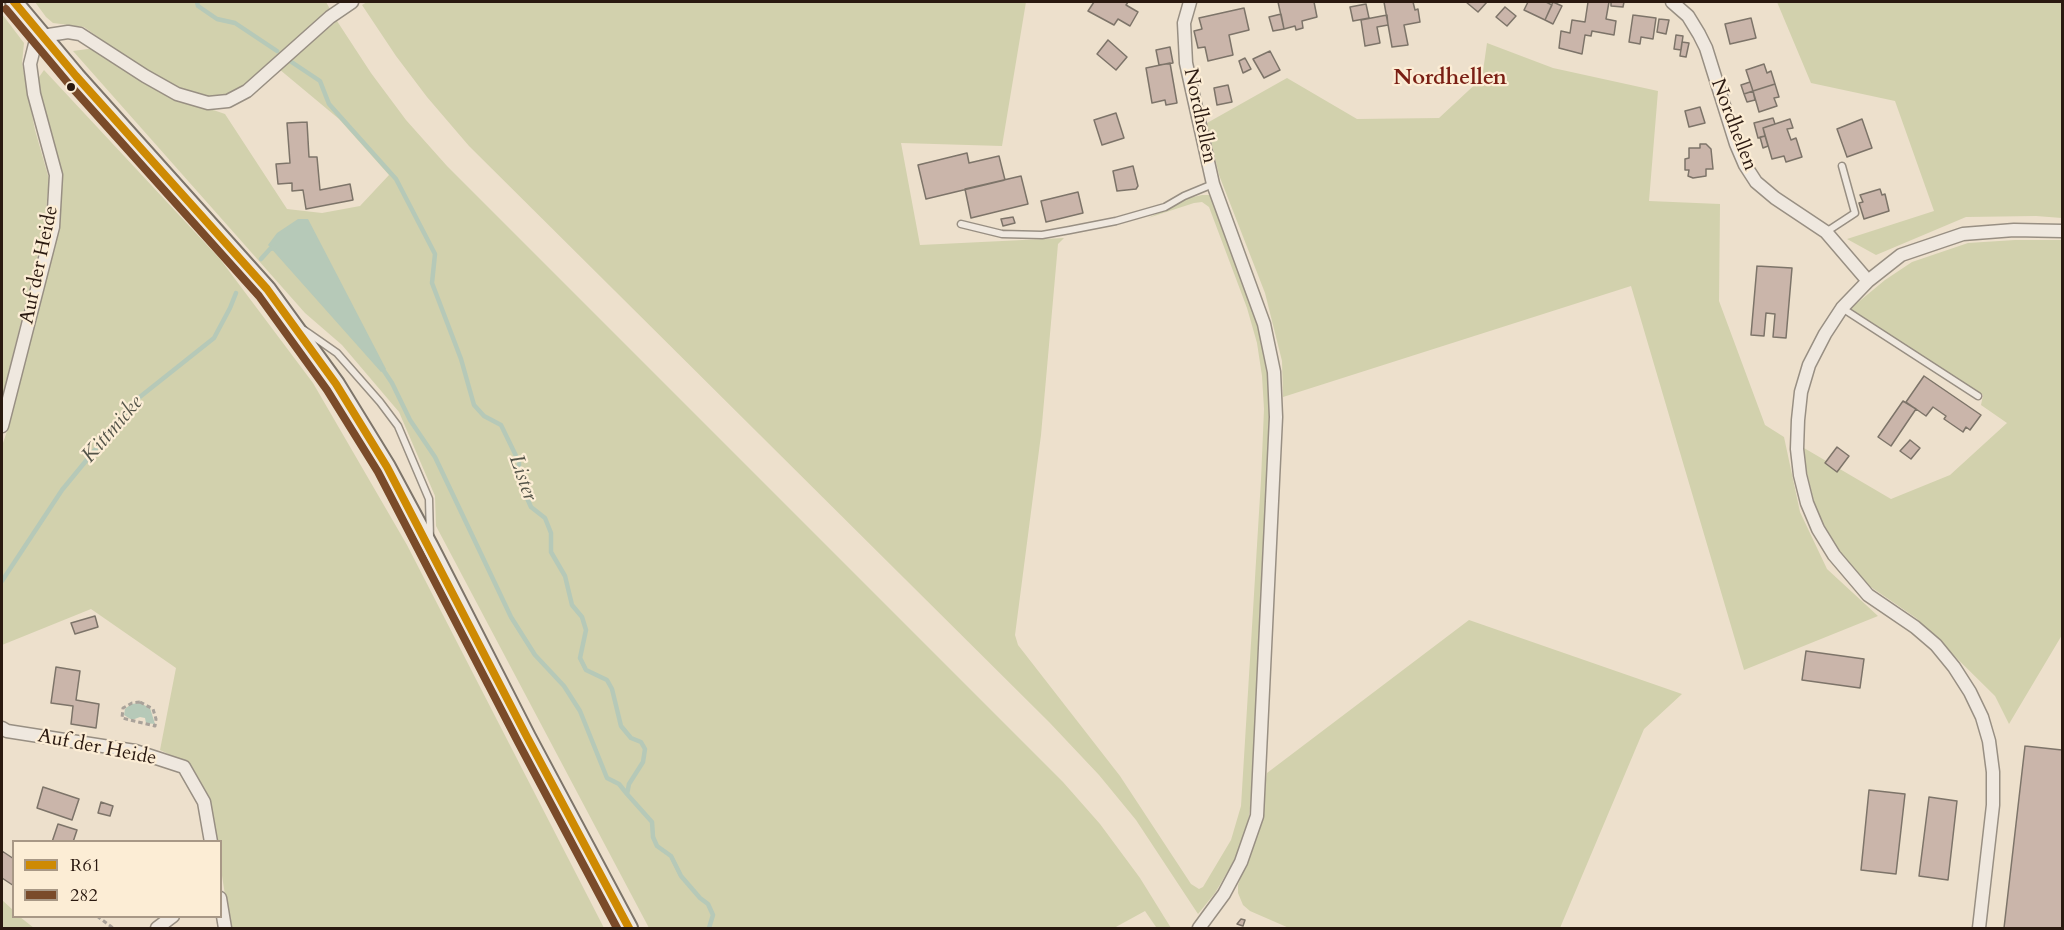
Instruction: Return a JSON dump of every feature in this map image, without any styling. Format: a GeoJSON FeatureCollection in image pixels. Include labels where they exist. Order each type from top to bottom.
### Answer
{"type":"FeatureCollection","features":[{"type":"Feature","properties":{"kind":"main road"},"geometry":{"type":"LineString","coordinates":[[14,2],[252,271],[336,384],[387,467],[629,928]]}},
{"type":"Feature","properties":{"kind":"street"},"geometry":{"type":"LineString","coordinates":[[42,36],[68,32],[80,34],[169,89],[208,103],[228,101],[247,91],[330,17],[352,2]]}},
{"type":"Feature","properties":{"kind":"street","name":"Nordhellen"},"geometry":{"type":"LineString","coordinates":[[1190,2],[1184,23],[1186,63],[1213,184],[1264,324],[1274,372],[1276,417],[1257,816],[1241,862],[1224,894],[1202,925]]}},
{"type":"Feature","properties":{"kind":"street","name":"Nordhellen"},"geometry":{"type":"LineString","coordinates":[[1672,2],[1688,16],[1706,48],[1736,144],[1756,182],[1775,198],[1826,232],[1868,281]]}},
{"type":"Feature","properties":{"kind":"street","name":"Auf der Heide"},"geometry":{"type":"LineString","coordinates":[[2,426],[53,227],[56,175],[34,94],[30,64],[31,53],[42,36]]}},
{"type":"Feature","properties":{"kind":"street"},"geometry":{"type":"LineString","coordinates":[[1979,928],[1994,805],[1989,741],[1982,717],[1970,692],[1936,645],[1868,594],[1834,555],[1818,529],[1800,475],[1797,449],[1798,420],[1809,365],[1825,334],[1842,308],[1868,281],[1901,255],[1963,234],[2014,230],[2062,231]]}},
{"type":"Feature","properties":{"kind":"street","name":"Auf der Heide"},"geometry":{"type":"LineString","coordinates":[[2,728],[7,731],[135,751],[184,767],[204,802],[211,840]]}},
{"type":"Feature","properties":{"kind":"street"},"geometry":{"type":"LineString","coordinates":[[222,910],[225,928]]}},
{"type":"Feature","properties":{"kind":"street"},"geometry":{"type":"LineString","coordinates":[[158,928],[170,918]]}},
{"type":"Feature","properties":{"kind":"lane"},"geometry":{"type":"LineString","coordinates":[[1826,232],[1855,213],[1842,166]]}},
{"type":"Feature","properties":{"kind":"lane"},"geometry":{"type":"LineString","coordinates":[[961,224],[1002,234],[1042,234],[1070,230],[1116,221],[1165,207],[1213,184]]}},
{"type":"Feature","properties":{"kind":"lane"},"geometry":{"type":"LineString","coordinates":[[1842,308],[1978,396]]}},
{"type":"Feature","properties":{"kind":"lane"},"geometry":{"type":"LineString","coordinates":[[290,320],[337,353],[398,426],[429,499],[430,547]]}},
{"type":"Feature","properties":{"kind":"path"},"geometry":{"type":"LineString","coordinates":[[140,702],[153,709],[156,724],[152,726],[123,718],[123,708],[140,702]]}},
{"type":"Feature","properties":{"kind":"path"},"geometry":{"type":"LineString","coordinates":[[100,918],[113,928]]}},
{"type":"Feature","properties":{"kind":"shaded area"},"geometry":{"type":"Polygon","coordinates":[[[35,2],[326,2],[330,9],[243,88],[229,95],[198,97],[175,88],[146,72],[84,27],[53,23],[35,2]]]}},
{"type":"Feature","properties":{"kind":"shaded area"},"geometry":{"type":"Polygon","coordinates":[[[367,2],[1026,2],[1002,146],[901,143],[920,245],[1064,238],[1058,244],[1041,435],[1015,635],[1018,645],[1120,776],[1191,884],[1199,889],[1203,887],[1231,840],[1241,806],[1261,480],[1264,409],[1262,376],[1257,343],[1247,308],[1209,207],[1202,202],[1194,203],[1148,218],[1189,198],[1209,195],[1214,199],[1260,333],[1267,370],[1270,410],[1253,786],[1249,816],[1242,843],[1232,864],[1215,893],[1198,914],[1136,820],[1099,775],[1049,722],[469,146],[396,56],[362,5],[367,2]]]}},
{"type":"Feature","properties":{"kind":"shaded area"},"geometry":{"type":"Polygon","coordinates":[[[1777,2],[2062,2],[2062,218],[1966,217],[1876,255],[1847,239],[1934,211],[1895,101],[1811,83],[1777,2]]]}},
{"type":"Feature","properties":{"kind":"shaded area"},"geometry":{"type":"Polygon","coordinates":[[[2,14],[24,43],[22,63],[35,130],[49,179],[44,230],[2,398],[2,14]]]}},
{"type":"Feature","properties":{"kind":"shaded area"},"geometry":{"type":"Polygon","coordinates":[[[337,21],[371,73],[406,120],[447,166],[1063,782],[1100,824],[1140,878],[1171,928],[1155,928],[1145,911],[1114,928],[649,928],[436,526],[435,496],[399,412],[342,345],[305,313],[73,51],[95,48],[181,99],[225,114],[287,209],[322,213],[360,206],[389,175],[339,119],[279,69],[337,21]]]}},
{"type":"Feature","properties":{"kind":"shaded area"},"geometry":{"type":"Polygon","coordinates":[[[1487,43],[1553,68],[1658,91],[1649,201],[1720,204],[1719,301],[1765,425],[1784,437],[1800,512],[1827,569],[1878,616],[1744,670],[1631,286],[1283,397],[1282,361],[1265,293],[1219,175],[1207,123],[1287,78],[1357,119],[1439,118],[1482,78],[1487,43]]]}},
{"type":"Feature","properties":{"kind":"shaded area"},"geometry":{"type":"Polygon","coordinates":[[[44,70],[220,259],[313,383],[407,545],[604,928],[230,928],[222,876],[222,840],[216,840],[210,798],[191,765],[160,750],[176,668],[91,609],[2,645],[2,446],[55,235],[59,200],[37,80],[44,70]]]}},
{"type":"Feature","properties":{"kind":"shaded area"},"geometry":{"type":"Polygon","coordinates":[[[298,219],[308,219],[386,369],[381,372],[268,245],[277,233],[298,219]]]}},
{"type":"Feature","properties":{"kind":"shaded area"},"geometry":{"type":"Polygon","coordinates":[[[2062,240],[2062,635],[2009,724],[1995,696],[1916,618],[1865,583],[1836,549],[1815,506],[1805,464],[1804,448],[1891,499],[1950,475],[2007,423],[1981,405],[1983,395],[1850,309],[1885,280],[1912,262],[1968,243],[2062,240]]]}},
{"type":"Feature","properties":{"kind":"shaded area"},"geometry":{"type":"Polygon","coordinates":[[[1469,620],[1682,694],[1644,729],[1560,928],[1289,928],[1250,911],[1243,905],[1238,893],[1238,885],[1252,846],[1267,773],[1469,620]]]}},
{"type":"Feature","properties":{"kind":"shaded area"},"geometry":{"type":"Polygon","coordinates":[[[140,703],[150,708],[155,724],[146,723],[145,718],[132,720],[124,715],[125,709],[131,704],[140,703]]]}},
{"type":"Feature","properties":{"kind":"shaded area"},"geometry":{"type":"Polygon","coordinates":[[[2,900],[12,909],[12,918],[21,918],[34,928],[2,928],[2,900]]]}},
{"type":"Feature","properties":{"kind":"building"},"geometry":{"type":"Polygon","coordinates":[[[1094,2],[1128,2],[1126,5],[1138,12],[1130,26],[1118,19],[1114,25],[1088,11],[1094,2]]]}},
{"type":"Feature","properties":{"kind":"building"},"geometry":{"type":"Polygon","coordinates":[[[1278,2],[1314,2],[1317,17],[1302,21],[1303,28],[1296,30],[1295,26],[1284,29],[1278,2]]]}},
{"type":"Feature","properties":{"kind":"building"},"geometry":{"type":"Polygon","coordinates":[[[1384,2],[1413,2],[1415,10],[1418,9],[1420,22],[1404,25],[1408,45],[1392,47],[1384,2]]]}},
{"type":"Feature","properties":{"kind":"building"},"geometry":{"type":"Polygon","coordinates":[[[1466,2],[1487,2],[1478,12],[1466,2]]]}},
{"type":"Feature","properties":{"kind":"building"},"geometry":{"type":"Polygon","coordinates":[[[1528,2],[1546,2],[1552,5],[1545,20],[1524,10],[1528,2]]]}},
{"type":"Feature","properties":{"kind":"building"},"geometry":{"type":"Polygon","coordinates":[[[1553,2],[1562,6],[1553,24],[1545,20],[1553,2]]]}},
{"type":"Feature","properties":{"kind":"building"},"geometry":{"type":"Polygon","coordinates":[[[1588,2],[1609,2],[1606,19],[1616,21],[1614,35],[1592,31],[1591,36],[1585,35],[1582,54],[1559,48],[1561,31],[1570,33],[1572,20],[1585,22],[1588,2]]]}},
{"type":"Feature","properties":{"kind":"building"},"geometry":{"type":"Polygon","coordinates":[[[1611,2],[1624,2],[1623,7],[1611,6],[1611,2]]]}},
{"type":"Feature","properties":{"kind":"building"},"geometry":{"type":"Polygon","coordinates":[[[1366,4],[1369,18],[1353,21],[1350,7],[1366,4]]]}},
{"type":"Feature","properties":{"kind":"building"},"geometry":{"type":"Polygon","coordinates":[[[1505,7],[1516,16],[1507,26],[1496,17],[1505,7]]]}},
{"type":"Feature","properties":{"kind":"building"},"geometry":{"type":"Polygon","coordinates":[[[1244,8],[1249,30],[1229,35],[1233,55],[1208,61],[1205,47],[1198,48],[1194,31],[1202,29],[1199,18],[1244,8]]]}},
{"type":"Feature","properties":{"kind":"building"},"geometry":{"type":"Polygon","coordinates":[[[1281,14],[1284,29],[1273,31],[1269,17],[1281,14]]]}},
{"type":"Feature","properties":{"kind":"building"},"geometry":{"type":"Polygon","coordinates":[[[1387,15],[1388,25],[1377,27],[1380,43],[1365,46],[1361,20],[1387,15]]]}},
{"type":"Feature","properties":{"kind":"building"},"geometry":{"type":"Polygon","coordinates":[[[1633,15],[1656,18],[1653,39],[1641,37],[1640,44],[1629,42],[1633,15]]]}},
{"type":"Feature","properties":{"kind":"building"},"geometry":{"type":"Polygon","coordinates":[[[1751,18],[1756,38],[1730,44],[1725,24],[1751,18]]]}},
{"type":"Feature","properties":{"kind":"building"},"geometry":{"type":"Polygon","coordinates":[[[1659,19],[1669,20],[1666,34],[1657,32],[1659,19]]]}},
{"type":"Feature","properties":{"kind":"building"},"geometry":{"type":"Polygon","coordinates":[[[1676,35],[1683,36],[1681,50],[1674,49],[1676,35]]]}},
{"type":"Feature","properties":{"kind":"building"},"geometry":{"type":"Polygon","coordinates":[[[1108,40],[1127,57],[1116,70],[1097,54],[1108,40]]]}},
{"type":"Feature","properties":{"kind":"building"},"geometry":{"type":"Polygon","coordinates":[[[1682,42],[1689,43],[1686,57],[1680,56],[1682,42]]]}},
{"type":"Feature","properties":{"kind":"building"},"geometry":{"type":"Polygon","coordinates":[[[1170,47],[1173,63],[1159,65],[1156,50],[1170,47]]]}},
{"type":"Feature","properties":{"kind":"building"},"geometry":{"type":"Polygon","coordinates":[[[1270,51],[1280,70],[1264,78],[1253,59],[1270,51]]]}},
{"type":"Feature","properties":{"kind":"building"},"geometry":{"type":"Polygon","coordinates":[[[1245,58],[1251,69],[1243,73],[1239,61],[1245,58]]]}},
{"type":"Feature","properties":{"kind":"building"},"geometry":{"type":"Polygon","coordinates":[[[1170,63],[1177,103],[1166,105],[1165,100],[1152,103],[1146,68],[1170,63]]]}},
{"type":"Feature","properties":{"kind":"building"},"geometry":{"type":"Polygon","coordinates":[[[1764,64],[1767,73],[1771,71],[1775,84],[1753,91],[1746,70],[1764,64]]]}},
{"type":"Feature","properties":{"kind":"building"},"geometry":{"type":"Polygon","coordinates":[[[1750,82],[1753,91],[1744,94],[1741,85],[1750,82]]]}},
{"type":"Feature","properties":{"kind":"building"},"geometry":{"type":"Polygon","coordinates":[[[1775,84],[1779,97],[1774,98],[1777,106],[1759,112],[1753,91],[1775,84]]]}},
{"type":"Feature","properties":{"kind":"building"},"geometry":{"type":"Polygon","coordinates":[[[1228,85],[1232,102],[1217,105],[1214,88],[1228,85]]]}},
{"type":"Feature","properties":{"kind":"building"},"geometry":{"type":"Polygon","coordinates":[[[1753,91],[1755,100],[1747,102],[1744,94],[1753,91]]]}},
{"type":"Feature","properties":{"kind":"building"},"geometry":{"type":"Polygon","coordinates":[[[1700,107],[1705,123],[1689,127],[1685,111],[1700,107]]]}},
{"type":"Feature","properties":{"kind":"building"},"geometry":{"type":"Polygon","coordinates":[[[1116,113],[1124,138],[1102,145],[1094,120],[1116,113]]]}},
{"type":"Feature","properties":{"kind":"building"},"geometry":{"type":"Polygon","coordinates":[[[1773,118],[1775,124],[1763,128],[1765,136],[1758,138],[1754,123],[1773,118]]]}},
{"type":"Feature","properties":{"kind":"building"},"geometry":{"type":"Polygon","coordinates":[[[1790,119],[1793,128],[1787,129],[1791,140],[1796,138],[1802,157],[1786,162],[1784,156],[1772,159],[1763,128],[1790,119]]]}},
{"type":"Feature","properties":{"kind":"building"},"geometry":{"type":"Polygon","coordinates":[[[1862,119],[1872,148],[1847,157],[1837,129],[1862,119]]]}},
{"type":"Feature","properties":{"kind":"building"},"geometry":{"type":"Polygon","coordinates":[[[307,122],[309,157],[317,157],[320,190],[350,184],[353,200],[306,209],[303,190],[292,191],[292,183],[278,184],[276,164],[290,163],[287,123],[307,122]]]}},
{"type":"Feature","properties":{"kind":"building"},"geometry":{"type":"Polygon","coordinates":[[[1765,136],[1768,146],[1763,148],[1760,137],[1765,136]]]}},
{"type":"Feature","properties":{"kind":"building"},"geometry":{"type":"Polygon","coordinates":[[[1700,144],[1706,144],[1711,149],[1713,169],[1706,169],[1706,176],[1693,178],[1688,176],[1689,170],[1685,170],[1685,159],[1689,158],[1689,148],[1700,148],[1700,144]]]}},
{"type":"Feature","properties":{"kind":"building"},"geometry":{"type":"Polygon","coordinates":[[[967,153],[969,163],[999,156],[1005,180],[926,199],[918,165],[967,153]]]}},
{"type":"Feature","properties":{"kind":"building"},"geometry":{"type":"Polygon","coordinates":[[[1133,166],[1138,186],[1136,189],[1117,191],[1113,171],[1133,166]]]}},
{"type":"Feature","properties":{"kind":"building"},"geometry":{"type":"Polygon","coordinates":[[[1021,176],[1028,204],[971,218],[965,189],[1021,176]]]}},
{"type":"Feature","properties":{"kind":"building"},"geometry":{"type":"Polygon","coordinates":[[[1880,189],[1882,195],[1885,194],[1889,211],[1864,219],[1859,203],[1863,202],[1860,195],[1880,189]]]}},
{"type":"Feature","properties":{"kind":"building"},"geometry":{"type":"Polygon","coordinates":[[[1078,192],[1083,213],[1046,222],[1041,201],[1078,192]]]}},
{"type":"Feature","properties":{"kind":"building"},"geometry":{"type":"Polygon","coordinates":[[[1013,217],[1015,223],[1003,226],[1001,219],[1013,217]]]}},
{"type":"Feature","properties":{"kind":"building"},"geometry":{"type":"Polygon","coordinates":[[[1757,266],[1792,268],[1786,338],[1773,337],[1775,314],[1766,313],[1764,336],[1751,335],[1757,266]]]}},
{"type":"Feature","properties":{"kind":"building"},"geometry":{"type":"Polygon","coordinates":[[[1924,376],[1981,415],[1970,430],[1966,427],[1963,432],[1944,419],[1946,416],[1933,407],[1926,416],[1906,402],[1924,376]]]}},
{"type":"Feature","properties":{"kind":"building"},"geometry":{"type":"Polygon","coordinates":[[[1903,401],[1916,409],[1891,446],[1878,437],[1903,401]]]}},
{"type":"Feature","properties":{"kind":"building"},"geometry":{"type":"Polygon","coordinates":[[[1910,440],[1920,448],[1911,459],[1900,451],[1910,440]]]}},
{"type":"Feature","properties":{"kind":"building"},"geometry":{"type":"Polygon","coordinates":[[[1837,447],[1849,456],[1837,472],[1825,463],[1837,447]]]}},
{"type":"Feature","properties":{"kind":"building"},"geometry":{"type":"Polygon","coordinates":[[[95,616],[98,627],[75,634],[71,623],[95,616]]]}},
{"type":"Feature","properties":{"kind":"building"},"geometry":{"type":"Polygon","coordinates":[[[1806,651],[1864,659],[1860,688],[1802,680],[1806,651]]]}},
{"type":"Feature","properties":{"kind":"building"},"geometry":{"type":"Polygon","coordinates":[[[56,667],[80,671],[76,700],[99,704],[96,728],[71,724],[73,706],[51,703],[56,667]]]}},
{"type":"Feature","properties":{"kind":"building"},"geometry":{"type":"Polygon","coordinates":[[[2025,746],[2062,750],[2062,928],[2004,928],[2025,746]]]}},
{"type":"Feature","properties":{"kind":"building"},"geometry":{"type":"Polygon","coordinates":[[[43,787],[79,799],[72,820],[37,808],[43,787]]]}},
{"type":"Feature","properties":{"kind":"building"},"geometry":{"type":"Polygon","coordinates":[[[1869,790],[1905,794],[1896,874],[1861,870],[1869,790]]]}},
{"type":"Feature","properties":{"kind":"building"},"geometry":{"type":"Polygon","coordinates":[[[1929,797],[1957,801],[1948,880],[1919,876],[1929,797]]]}},
{"type":"Feature","properties":{"kind":"building"},"geometry":{"type":"Polygon","coordinates":[[[101,802],[113,806],[110,816],[98,813],[101,802]]]}},
{"type":"Feature","properties":{"kind":"building"},"geometry":{"type":"Polygon","coordinates":[[[58,824],[77,830],[74,840],[53,840],[58,824]]]}},
{"type":"Feature","properties":{"kind":"building"},"geometry":{"type":"Polygon","coordinates":[[[2,851],[12,858],[12,885],[2,878],[2,851]]]}},
{"type":"Feature","properties":{"kind":"building"},"geometry":{"type":"Polygon","coordinates":[[[1241,919],[1245,920],[1243,926],[1237,924],[1241,919]]]}},
{"type":"Feature","properties":{"kind":"waterway","name":"Lister"},"geometry":{"type":"LineString","coordinates":[[197,2],[198,6],[217,19],[235,23],[277,51]]}},
{"type":"Feature","properties":{"kind":"waterway","name":"Lister"},"geometry":{"type":"LineString","coordinates":[[290,61],[320,81],[329,104],[396,179],[435,254],[432,283],[461,359],[474,405],[484,416],[501,425],[519,462],[519,480],[531,507],[545,518],[551,533],[551,552],[565,576],[572,605],[582,617],[586,630],[580,658],[586,670],[607,680],[612,689],[621,726],[631,738],[641,742],[645,749],[643,762],[629,784],[627,794],[652,822],[653,837],[657,846],[671,856],[681,876],[708,904],[713,915],[709,928]]}},
{"type":"Feature","properties":{"kind":"waterway","name":"Kittmicke"},"geometry":{"type":"LineString","coordinates":[[261,259],[270,249],[274,248]]}},
{"type":"Feature","properties":{"kind":"waterway","name":"Kittmicke"},"geometry":{"type":"LineString","coordinates":[[2,581],[62,490],[136,400],[214,338],[236,293]]}},
{"type":"Feature","properties":{"kind":"waterway"},"geometry":{"type":"LineString","coordinates":[[380,365],[392,383],[410,420],[435,457],[511,617],[535,655],[564,686],[580,711],[607,778],[619,784],[627,794]]}},
{"type":"Feature","properties":{"kind":"transit line","name":"R61"},"geometry":{"type":"LineString","coordinates":[[14,2],[76,76],[267,289],[336,384],[387,467],[629,928]]}},
{"type":"Feature","properties":{"kind":"transit line","name":"282"},"geometry":{"type":"LineString","coordinates":[[6,9],[68,83],[259,296],[327,390],[378,472],[617,928]]}},
{"type":"Feature","properties":{"kind":"district","name":"Nordhellen"},"geometry":{"type":"Point","coordinates":[1450,79]}}]}
